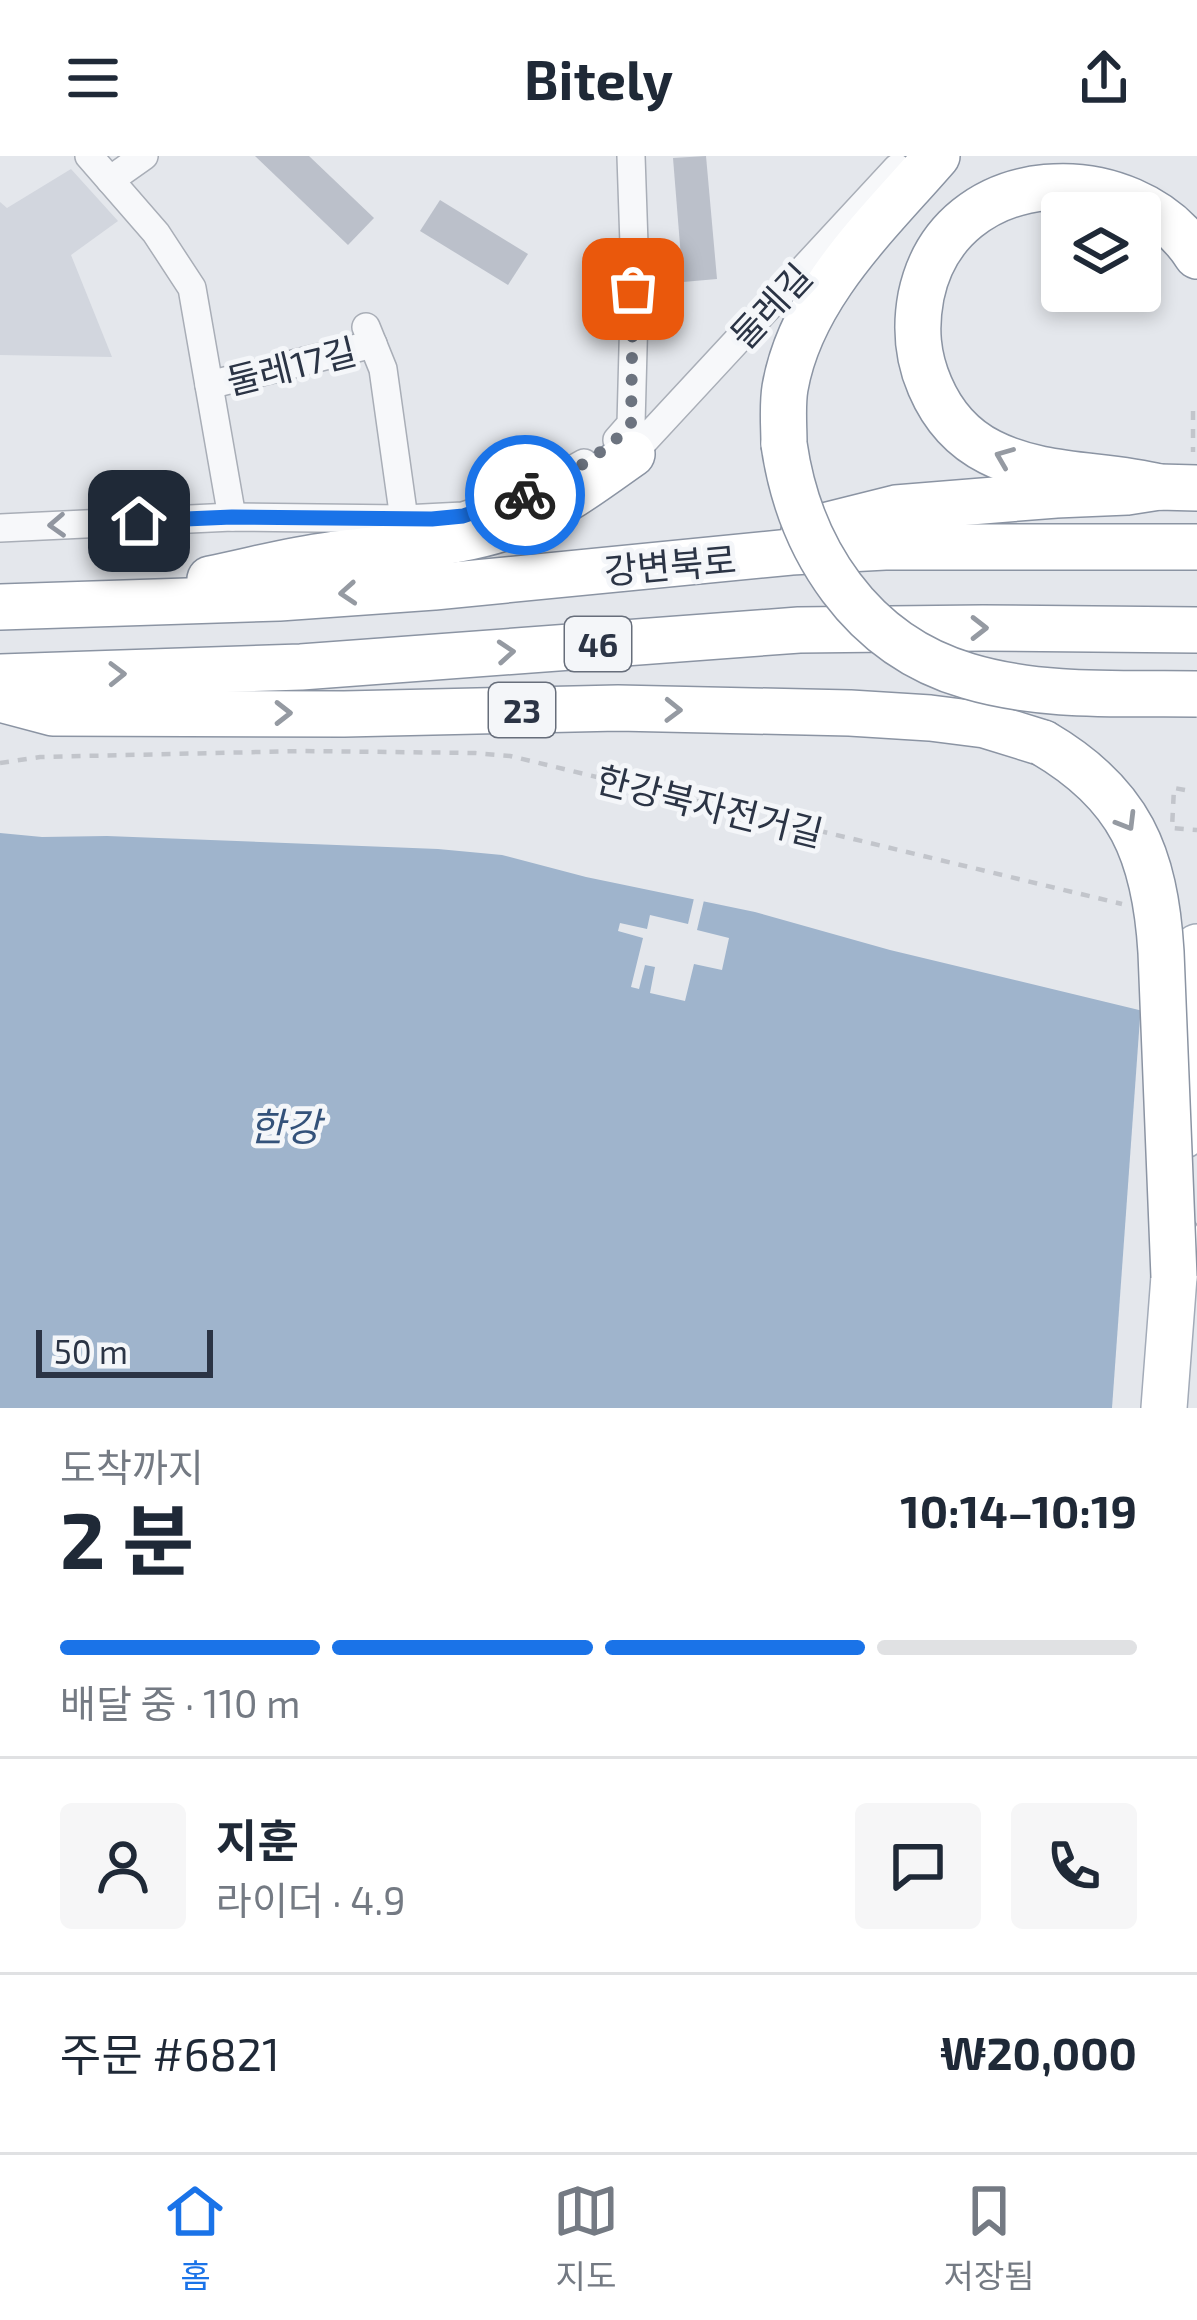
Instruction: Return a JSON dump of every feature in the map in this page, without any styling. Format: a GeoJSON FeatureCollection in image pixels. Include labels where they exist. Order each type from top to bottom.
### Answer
{"type":"FeatureCollection","features":[{"type":"Feature","properties":{"kind":"main road"},"geometry":{"type":"LineString","coordinates":[[937,156],[821,297],[784,389],[789,479],[820,558],[844,592],[883,630],[921,657],[966,676],[1072,692],[1197,694]]}},
{"type":"Feature","properties":{"kind":"main road"},"geometry":{"type":"LineString","coordinates":[[1183,478],[1128,479],[1045,471],[986,451],[947,416],[922,368],[918,314],[933,260],[968,214],[992,196],[1034,178],[1106,181],[1150,200],[1183,232],[1197,256]]}},
{"type":"Feature","properties":{"kind":"main road"},"geometry":{"type":"LineString","coordinates":[[77,606],[325,556],[482,534],[566,500],[624,447]]}},
{"type":"Feature","properties":{"kind":"main road"},"geometry":{"type":"LineString","coordinates":[[673,563],[896,508],[1127,492],[1183,478]]}},
{"type":"Feature","properties":{"kind":"main road","name":"강변북로"},"geometry":{"type":"LineString","coordinates":[[0,607],[301,597],[885,547],[1197,547]]}},
{"type":"Feature","properties":{"kind":"main road","name":"강변북로"},"geometry":{"type":"LineString","coordinates":[[0,677],[301,667],[799,630],[1184,634]]}},
{"type":"Feature","properties":{"kind":"main road","name":"23"},"geometry":{"type":"LineString","coordinates":[[0,699],[53,713],[618,708],[850,713],[985,725],[1043,743],[1082,767],[1116,803],[1152,878],[1159,912],[1174,1277]]}},
{"type":"Feature","properties":{"kind":"main road"},"geometry":{"type":"LineString","coordinates":[[1164,1408],[1197,946]]}},
{"type":"Feature","properties":{"kind":"street","name":"둘레17길"},"geometry":{"type":"LineString","coordinates":[[89,156],[157,233],[192,287],[232,517]]}},
{"type":"Feature","properties":{"kind":"street"},"geometry":{"type":"LineString","coordinates":[[110,181],[144,156]]}},
{"type":"Feature","properties":{"kind":"street"},"geometry":{"type":"LineString","coordinates":[[624,447],[631,424],[632,156]]}},
{"type":"Feature","properties":{"kind":"street","name":"둘레길"},"geometry":{"type":"LineString","coordinates":[[0,528],[232,517],[463,516],[529,494],[624,447],[893,162]]}},
{"type":"Feature","properties":{"kind":"street","name":"둘레17길"},"geometry":{"type":"LineString","coordinates":[[209,386],[370,336],[383,369],[404,519]]}},
{"type":"Feature","properties":{"kind":"path"},"geometry":{"type":"LineString","coordinates":[[1183,478],[1192,411]]}},
{"type":"Feature","properties":{"kind":"path","name":"한강북자전거길"},"geometry":{"type":"LineString","coordinates":[[0,763],[40,757],[303,751],[510,756],[1128,905]]}},
{"type":"Feature","properties":{"kind":"path"},"geometry":{"type":"LineString","coordinates":[[1185,790],[1174,788],[1172,828],[1197,830]]}},
{"type":"Feature","properties":{"kind":"shaded area"},"geometry":{"type":"Polygon","coordinates":[[[71,169],[118,221],[71,255],[112,357],[0,355],[0,202],[7,208],[71,169]]]}},
{"type":"Feature","properties":{"kind":"water","name":"한강"},"geometry":{"type":"Polygon","coordinates":[[[0,833],[502,855],[755,912],[890,950],[1197,1024],[1197,1408],[0,1408],[0,833]]]}},
{"type":"Feature","properties":{"kind":"pier"},"geometry":{"type":"Polygon","coordinates":[[[695,894],[705,896],[697,930],[729,938],[722,970],[694,964],[685,1001],[650,993],[655,967],[645,965],[639,989],[631,987],[643,938],[618,931],[620,923],[647,929],[650,915],[688,924],[695,894]]]}},
{"type":"Feature","properties":{"kind":"pier"},"geometry":{"type":"Polygon","coordinates":[[[1141,1004],[1197,1018],[1197,1408],[1112,1408],[1141,1004]]]}},
{"type":"Feature","properties":{"kind":"building"},"geometry":{"type":"Polygon","coordinates":[[[255,156],[309,156],[374,218],[348,245],[255,156]]]}},
{"type":"Feature","properties":{"kind":"building"},"geometry":{"type":"Polygon","coordinates":[[[706,156],[717,279],[683,282],[673,158],[706,156]]]}},
{"type":"Feature","properties":{"kind":"building"},"geometry":{"type":"Polygon","coordinates":[[[440,200],[528,254],[508,285],[420,231],[440,200]]]}},
{"type":"Feature","properties":{"kind":"way so far"},"geometry":{"type":"LineString","coordinates":[[525,495],[575,469],[617,440],[631,424],[633,289]]}},
{"type":"Feature","properties":{"kind":"route"},"geometry":{"type":"LineString","coordinates":[[139,521],[432,519],[463,516],[525,495]]}}]}
